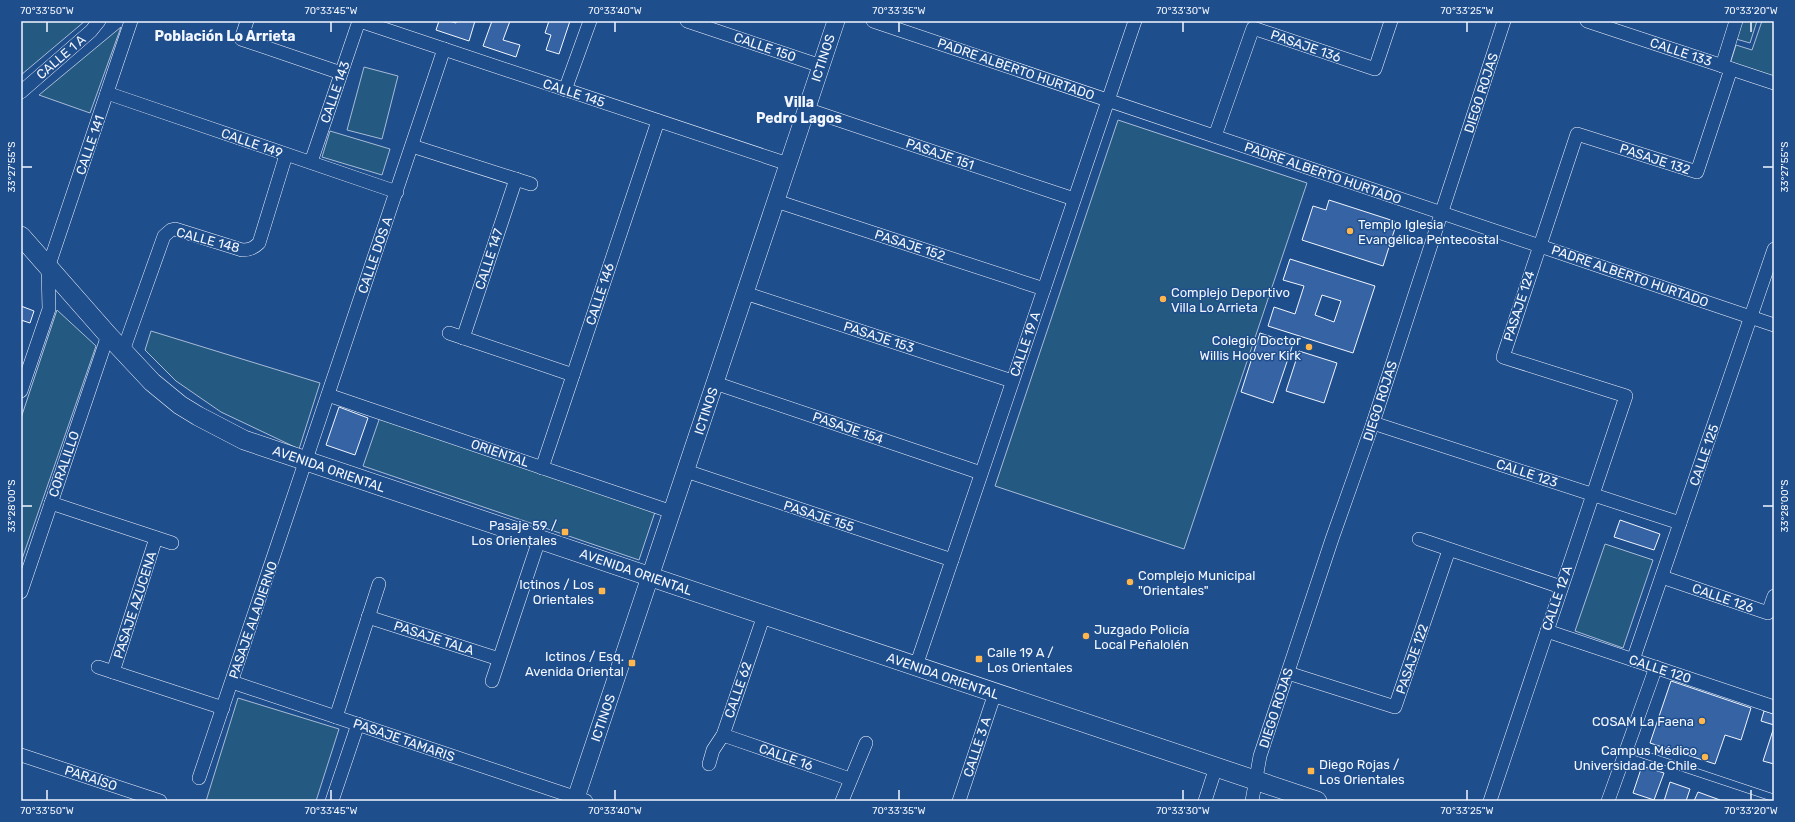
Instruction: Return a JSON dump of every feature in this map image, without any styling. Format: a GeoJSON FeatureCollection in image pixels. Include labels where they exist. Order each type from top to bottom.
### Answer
{"type":"FeatureCollection","features":[{"type":"Feature","properties":{"kind":"main road","name":"AVENIDA ORIENTAL"},"geometry":{"type":"LineString","coordinates":[[21,236],[108,335],[164,392],[198,416],[244,440],[1317,801]]}},
{"type":"Feature","properties":{"kind":"street","name":"CALLE 1 A"},"geometry":{"type":"LineString","coordinates":[[21,92],[91,31],[99,21]]}},
{"type":"Feature","properties":{"kind":"street","name":"CALLE 141"},"geometry":{"type":"LineString","coordinates":[[48,268],[131,21]]}},
{"type":"Feature","properties":{"kind":"street"},"geometry":{"type":"LineString","coordinates":[[247,21],[241,39],[342,72]]}},
{"type":"Feature","properties":{"kind":"street","name":"CALLE 143"},"geometry":{"type":"LineString","coordinates":[[311,162],[360,21]]}},
{"type":"Feature","properties":{"kind":"street","name":"CALLE 145"},"geometry":{"type":"LineString","coordinates":[[360,21],[788,164]]}},
{"type":"Feature","properties":{"kind":"street"},"geometry":{"type":"LineString","coordinates":[[565,90],[590,21]]}},
{"type":"Feature","properties":{"kind":"street","name":"CALLE 150"},"geometry":{"type":"LineString","coordinates":[[687,21],[821,66]]}},
{"type":"Feature","properties":{"kind":"street","name":"ICTINOS"},"geometry":{"type":"LineString","coordinates":[[579,800],[650,577],[836,21]]}},
{"type":"Feature","properties":{"kind":"street","name":"PADRE ALBERTO HURTADO"},"geometry":{"type":"LineString","coordinates":[[873,21],[1774,325]]}},
{"type":"Feature","properties":{"kind":"street","name":"CALLE 19 A"},"geometry":{"type":"LineString","coordinates":[[916,666],[1135,21]]}},
{"type":"Feature","properties":{"kind":"street","name":"PASAJE 136"},"geometry":{"type":"LineString","coordinates":[[1215,136],[1253,28],[1375,69],[1391,21]]}},
{"type":"Feature","properties":{"kind":"street","name":"DIEGO ROJAS"},"geometry":{"type":"LineString","coordinates":[[1252,801],[1260,756],[1332,539],[1373,423],[1504,21]]}},
{"type":"Feature","properties":{"kind":"street","name":"CALLE 133"},"geometry":{"type":"LineString","coordinates":[[1587,21],[1774,83]]}},
{"type":"Feature","properties":{"kind":"street","name":"PASAJE 132"},"geometry":{"type":"LineString","coordinates":[[1577,134],[1697,172],[1727,68],[1736,21]]}},
{"type":"Feature","properties":{"kind":"street","name":"CALLE DOS A"},"geometry":{"type":"LineString","coordinates":[[306,462],[444,49]]}},
{"type":"Feature","properties":{"kind":"street","name":"CALLE 149"},"geometry":{"type":"LineString","coordinates":[[107,92],[396,192]]}},
{"type":"Feature","properties":{"kind":"street","name":"PASAJE 151"},"geometry":{"type":"LineString","coordinates":[[806,109],[1074,199]]}},
{"type":"Feature","properties":{"kind":"street","name":"CALLE 146"},"geometry":{"type":"LineString","coordinates":[[542,468],[658,121]]}},
{"type":"Feature","properties":{"kind":"street","name":"PASAJE 124"},"geometry":{"type":"LineString","coordinates":[[1577,134],[1503,357],[1626,396]]}},
{"type":"Feature","properties":{"kind":"street"},"geometry":{"type":"LineString","coordinates":[[412,146],[531,184]]}},
{"type":"Feature","properties":{"kind":"street","name":"CALLE 148"},"geometry":{"type":"LineString","coordinates":[[123,351],[164,236],[167,232],[171,230],[179,230],[242,250],[247,250],[256,246],[259,243],[286,155]]}},
{"type":"Feature","properties":{"kind":"street","name":"CALLE 147"},"geometry":{"type":"LineString","coordinates":[[463,338],[516,179]]}},
{"type":"Feature","properties":{"kind":"street","name":"PASAJE 152"},"geometry":{"type":"LineString","coordinates":[[776,201],[1044,289]]}},
{"type":"Feature","properties":{"kind":"street","name":"CALLE 125"},"geometry":{"type":"LineString","coordinates":[[1633,660],[1774,249]]}},
{"type":"Feature","properties":{"kind":"street"},"geometry":{"type":"LineString","coordinates":[[21,391],[49,309],[48,268]]}},
{"type":"Feature","properties":{"kind":"street","name":"PASAJE 153"},"geometry":{"type":"LineString","coordinates":[[745,293],[1012,382]]}},
{"type":"Feature","properties":{"kind":"street"},"geometry":{"type":"LineString","coordinates":[[449,333],[573,375]]}},
{"type":"Feature","properties":{"kind":"street","name":"CORALILLO"},"geometry":{"type":"LineString","coordinates":[[21,592],[108,335]]}},
{"type":"Feature","properties":{"kind":"street","name":"PASAJE 154"},"geometry":{"type":"LineString","coordinates":[[715,383],[981,473]]}},
{"type":"Feature","properties":{"kind":"street","name":"ORIENTAL"},"geometry":{"type":"LineString","coordinates":[[328,395],[672,512]]}},
{"type":"Feature","properties":{"kind":"street","name":"CALLE 12 A"},"geometry":{"type":"LineString","coordinates":[[1490,801],[1626,396]]}},
{"type":"Feature","properties":{"kind":"street","name":"CALLE 123"},"geometry":{"type":"LineString","coordinates":[[1373,423],[1680,523]]}},
{"type":"Feature","properties":{"kind":"street","name":"PASAJE ALADIERNO"},"geometry":{"type":"LineString","coordinates":[[199,778],[306,462]]}},
{"type":"Feature","properties":{"kind":"street","name":"PASAJE 155"},"geometry":{"type":"LineString","coordinates":[[686,471],[952,560]]}},
{"type":"Feature","properties":{"kind":"street","name":"PASAJE AZUCENA"},"geometry":{"type":"LineString","coordinates":[[51,503],[172,543]]}},
{"type":"Feature","properties":{"kind":"street","name":"PASAJE AZUCENA"},"geometry":{"type":"LineString","coordinates":[[113,672],[156,538]]}},
{"type":"Feature","properties":{"kind":"street"},"geometry":{"type":"LineString","coordinates":[[1418,539],[1561,587]]}},
{"type":"Feature","properties":{"kind":"street"},"geometry":{"type":"LineString","coordinates":[[492,681],[539,540]]}},
{"type":"Feature","properties":{"kind":"street","name":"PASAJE 122"},"geometry":{"type":"LineString","coordinates":[[1288,673],[1395,708],[1449,550]]}},
{"type":"Feature","properties":{"kind":"street","name":"CALLE 126"},"geometry":{"type":"LineString","coordinates":[[1662,577],[1768,613],[1774,596]]}},
{"type":"Feature","properties":{"kind":"street"},"geometry":{"type":"LineString","coordinates":[[336,717],[379,584]]}},
{"type":"Feature","properties":{"kind":"street","name":"CALLE 62"},"geometry":{"type":"LineString","coordinates":[[709,764],[713,750],[723,735],[764,616]]}},
{"type":"Feature","properties":{"kind":"street","name":"PASAJE TALA"},"geometry":{"type":"LineString","coordinates":[[368,617],[499,659]]}},
{"type":"Feature","properties":{"kind":"street","name":"CALLE 120"},"geometry":{"type":"LineString","coordinates":[[1547,631],[1774,707]]}},
{"type":"Feature","properties":{"kind":"street","name":"PASAJE AZUCENA"},"geometry":{"type":"LineString","coordinates":[[98,667],[223,708]]}},
{"type":"Feature","properties":{"kind":"street"},"geometry":{"type":"LineString","coordinates":[[1608,801],[1656,668]]}},
{"type":"Feature","properties":{"kind":"street","name":"PASAJE TAMARIS"},"geometry":{"type":"LineString","coordinates":[[232,682],[579,800]]}},
{"type":"Feature","properties":{"kind":"street","name":"CALLE 3 A"},"geometry":{"type":"LineString","coordinates":[[959,801],[994,693]]}},
{"type":"Feature","properties":{"kind":"street"},"geometry":{"type":"LineString","coordinates":[[332,801],[358,724]]}},
{"type":"Feature","properties":{"kind":"street","name":"CALLE 16"},"geometry":{"type":"LineString","coordinates":[[723,735],[850,779]]}},
{"type":"Feature","properties":{"kind":"street"},"geometry":{"type":"LineString","coordinates":[[842,801],[866,743]]}},
{"type":"Feature","properties":{"kind":"street","name":"PARAÍSO"},"geometry":{"type":"LineString","coordinates":[[21,755],[160,801]]}},
{"type":"Feature","properties":{"kind":"street"},"geometry":{"type":"LineString","coordinates":[[1205,801],[1216,767]]}},
{"type":"Feature","properties":{"kind":"lane"},"geometry":{"type":"LineString","coordinates":[[1626,749],[1774,798]]}},
{"type":"Feature","properties":{"kind":"shaded area"},"geometry":{"type":"Polygon","coordinates":[[[21,21],[85,21],[21,75],[21,21]]]}},
{"type":"Feature","properties":{"kind":"shaded area"},"geometry":{"type":"Polygon","coordinates":[[[1742,21],[1757,21],[1750,43],[1736,39],[1742,21]]]}},
{"type":"Feature","properties":{"kind":"shaded area"},"geometry":{"type":"Polygon","coordinates":[[[1762,21],[1774,21],[1774,77],[1730,64],[1736,45],[1752,50],[1762,21]]]}},
{"type":"Feature","properties":{"kind":"shaded area"},"geometry":{"type":"Polygon","coordinates":[[[121,27],[90,113],[39,95],[121,27]]]}},
{"type":"Feature","properties":{"kind":"shaded area"},"geometry":{"type":"Polygon","coordinates":[[[364,67],[398,76],[382,139],[347,130],[364,67]]]}},
{"type":"Feature","properties":{"kind":"shaded area","name":"Complejo Deportivo Villa Lo Arrieta"},"geometry":{"type":"Polygon","coordinates":[[[1118,120],[1307,183],[1184,549],[995,486],[1118,120]]]}},
{"type":"Feature","properties":{"kind":"shaded area"},"geometry":{"type":"Polygon","coordinates":[[[330,131],[390,149],[382,175],[322,157],[330,131]]]}},
{"type":"Feature","properties":{"kind":"shaded area"},"geometry":{"type":"Polygon","coordinates":[[[57,310],[96,346],[21,562],[21,418],[57,310]]]}},
{"type":"Feature","properties":{"kind":"shaded area"},"geometry":{"type":"Polygon","coordinates":[[[151,331],[320,383],[299,449],[221,412],[176,381],[145,350],[151,331]]]}},
{"type":"Feature","properties":{"kind":"shaded area"},"geometry":{"type":"Polygon","coordinates":[[[380,417],[655,512],[639,560],[363,466],[380,417]]]}},
{"type":"Feature","properties":{"kind":"shaded area"},"geometry":{"type":"Polygon","coordinates":[[[1605,544],[1653,560],[1623,648],[1575,631],[1605,544]]]}},
{"type":"Feature","properties":{"kind":"shaded area"},"geometry":{"type":"Polygon","coordinates":[[[238,698],[339,729],[316,801],[206,801],[238,698]]]}},
{"type":"Feature","properties":{"kind":"building"},"geometry":{"type":"Polygon","coordinates":[[[439,21],[456,23],[457,21],[475,21],[469,41],[436,30],[439,21]]]}},
{"type":"Feature","properties":{"kind":"building"},"geometry":{"type":"Polygon","coordinates":[[[492,21],[510,21],[503,40],[520,45],[516,57],[483,46],[492,21]]]}},
{"type":"Feature","properties":{"kind":"building"},"geometry":{"type":"Polygon","coordinates":[[[549,21],[570,21],[559,54],[546,50],[551,35],[545,33],[549,21]]]}},
{"type":"Feature","properties":{"kind":"building","name":"Templo Iglesia Evangélica Pentecostal"},"geometry":{"type":"Polygon","coordinates":[[[1329,200],[1397,222],[1383,266],[1302,240],[1313,206],[1326,210],[1329,200]]]}},
{"type":"Feature","properties":{"kind":"building"},"geometry":{"type":"Polygon","coordinates":[[[1290,259],[1375,286],[1353,353],[1268,326],[1274,307],[1295,314],[1304,286],[1283,280],[1290,259]],[[1322,295],[1315,315],[1334,322],[1341,301],[1322,295]]]}},
{"type":"Feature","properties":{"kind":"building"},"geometry":{"type":"Polygon","coordinates":[[[21,306],[34,311],[30,323],[21,320],[21,306]]]}},
{"type":"Feature","properties":{"kind":"building"},"geometry":{"type":"Polygon","coordinates":[[[1260,333],[1293,344],[1273,403],[1241,392],[1260,333]]]}},
{"type":"Feature","properties":{"kind":"building"},"geometry":{"type":"Polygon","coordinates":[[[1299,351],[1337,363],[1324,403],[1286,391],[1299,351]]]}},
{"type":"Feature","properties":{"kind":"building"},"geometry":{"type":"Polygon","coordinates":[[[339,407],[368,418],[355,455],[326,445],[339,407]]]}},
{"type":"Feature","properties":{"kind":"building"},"geometry":{"type":"Polygon","coordinates":[[[1620,520],[1660,534],[1654,550],[1614,537],[1620,520]]]}},
{"type":"Feature","properties":{"kind":"building","name":"COSAM La Faena"},"geometry":{"type":"Polygon","coordinates":[[[1671,681],[1751,708],[1741,740],[1725,735],[1715,764],[1650,743],[1671,681]]]}},
{"type":"Feature","properties":{"kind":"building"},"geometry":{"type":"Polygon","coordinates":[[[1764,711],[1774,714],[1774,725],[1761,721],[1764,711]]]}},
{"type":"Feature","properties":{"kind":"building"},"geometry":{"type":"Polygon","coordinates":[[[1774,727],[1774,764],[1763,761],[1774,727]]]}},
{"type":"Feature","properties":{"kind":"building"},"geometry":{"type":"Polygon","coordinates":[[[1642,766],[1664,773],[1654,800],[1633,793],[1642,766]]]}},
{"type":"Feature","properties":{"kind":"building"},"geometry":{"type":"Polygon","coordinates":[[[1670,782],[1690,789],[1686,801],[1664,801],[1670,782]]]}},
{"type":"Feature","properties":{"kind":"building"},"geometry":{"type":"Polygon","coordinates":[[[1698,792],[1720,800],[1694,801],[1698,792]]]}},
{"type":"Feature","properties":{"kind":"place","name":"Templo Iglesia Evangélica Pentecostal"},"geometry":{"type":"Point","coordinates":[1350,231]}},
{"type":"Feature","properties":{"kind":"place","name":"Complejo Deportivo Villa Lo Arrieta"},"geometry":{"type":"Point","coordinates":[1163,299]}},
{"type":"Feature","properties":{"kind":"place","name":"Colegio Doctor Willis Hoover Kirk"},"geometry":{"type":"Point","coordinates":[1309,347]}},
{"type":"Feature","properties":{"kind":"place","name":"Pasaje 59 / Los Orientales"},"geometry":{"type":"Point","coordinates":[565,532]}},
{"type":"Feature","properties":{"kind":"place","name":"Complejo Municipal \"Orientales\""},"geometry":{"type":"Point","coordinates":[1130,582]}},
{"type":"Feature","properties":{"kind":"place","name":"Ictinos / Los Orientales"},"geometry":{"type":"Point","coordinates":[602,591]}},
{"type":"Feature","properties":{"kind":"place","name":"Juzgado Policía Local Peñalolén"},"geometry":{"type":"Point","coordinates":[1086,636]}},
{"type":"Feature","properties":{"kind":"place","name":"Calle 19 A / Los Orientales"},"geometry":{"type":"Point","coordinates":[979,659]}},
{"type":"Feature","properties":{"kind":"place","name":"Ictinos / Esq. Avenida Oriental"},"geometry":{"type":"Point","coordinates":[632,663]}},
{"type":"Feature","properties":{"kind":"place","name":"COSAM La Faena"},"geometry":{"type":"Point","coordinates":[1702,721]}},
{"type":"Feature","properties":{"kind":"place","name":"Campus Médico Universidad de Chile"},"geometry":{"type":"Point","coordinates":[1705,757]}},
{"type":"Feature","properties":{"kind":"place","name":"Diego Rojas / Los Orientales"},"geometry":{"type":"Point","coordinates":[1311,771]}},
{"type":"Feature","properties":{"kind":"district","name":"Población Lo Arrieta"},"geometry":{"type":"Point","coordinates":[225,36]}},
{"type":"Feature","properties":{"kind":"district","name":"Villa Pedro Lagos"},"geometry":{"type":"Point","coordinates":[799,110]}}]}
